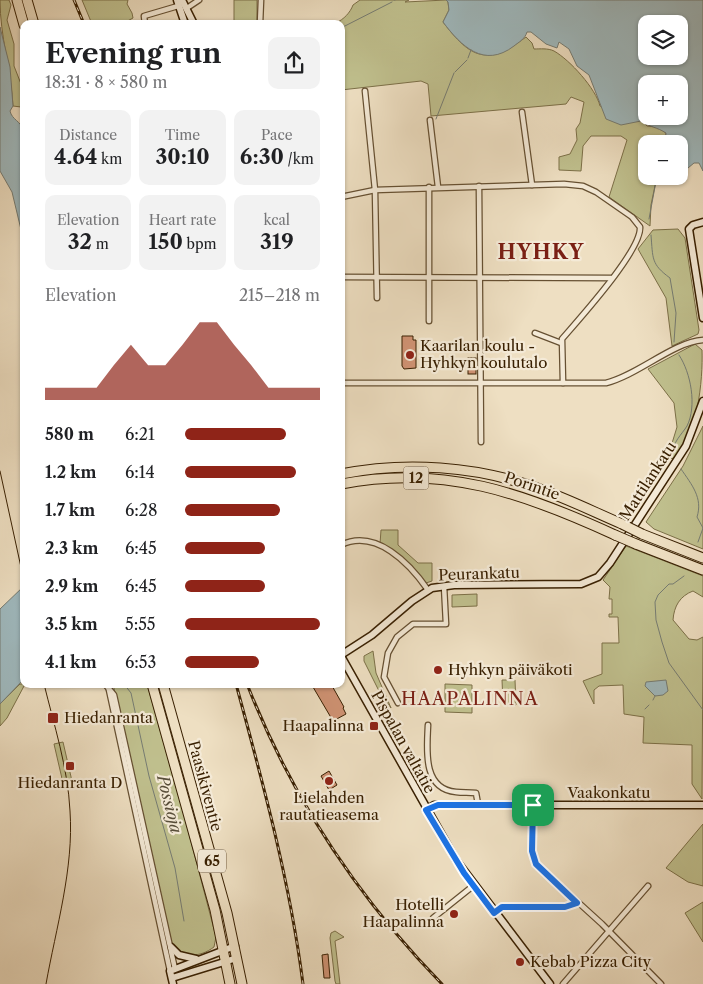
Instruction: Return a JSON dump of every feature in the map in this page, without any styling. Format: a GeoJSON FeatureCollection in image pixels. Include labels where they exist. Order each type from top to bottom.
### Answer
{"type":"FeatureCollection","features":[{"type":"Feature","properties":{"kind":"highway"},"geometry":{"type":"LineString","coordinates":[[17,0],[23,20]]}},
{"type":"Feature","properties":{"kind":"highway"},"geometry":{"type":"LineString","coordinates":[[27,0],[33,20]]}},
{"type":"Feature","properties":{"kind":"highway","name":"Porintie"},"geometry":{"type":"LineString","coordinates":[[345,474],[419,467],[484,474],[538,488],[642,534],[703,558]]}},
{"type":"Feature","properties":{"kind":"highway","name":"Porintie"},"geometry":{"type":"LineString","coordinates":[[345,484],[401,478],[450,480],[483,485],[531,499],[636,544],[703,570]]}},
{"type":"Feature","properties":{"kind":"highway","name":"Paasikiventie"},"geometry":{"type":"LineString","coordinates":[[153,688],[213,901],[230,984]]}},
{"type":"Feature","properties":{"kind":"highway","name":"Paasikiventie"},"geometry":{"type":"LineString","coordinates":[[164,688],[234,946],[242,984]]}},
{"type":"Feature","properties":{"kind":"street"},"geometry":{"type":"LineString","coordinates":[[182,0],[192,20]]}},
{"type":"Feature","properties":{"kind":"street"},"geometry":{"type":"LineString","coordinates":[[187,8],[199,0]]}},
{"type":"Feature","properties":{"kind":"street"},"geometry":{"type":"LineString","coordinates":[[260,20],[261,0]]}},
{"type":"Feature","properties":{"kind":"street"},"geometry":{"type":"LineString","coordinates":[[144,20],[144,16],[176,5],[183,20]]}},
{"type":"Feature","properties":{"kind":"street"},"geometry":{"type":"LineString","coordinates":[[365,91],[375,190],[377,298]]}},
{"type":"Feature","properties":{"kind":"street"},"geometry":{"type":"LineString","coordinates":[[522,112],[532,185]]}},
{"type":"Feature","properties":{"kind":"street"},"geometry":{"type":"LineString","coordinates":[[430,120],[438,187]]}},
{"type":"Feature","properties":{"kind":"street"},"geometry":{"type":"LineString","coordinates":[[345,196],[375,190],[428,187],[564,184],[587,188],[632,217],[640,227],[640,237],[612,278],[562,339],[564,383]]}},
{"type":"Feature","properties":{"kind":"street"},"geometry":{"type":"LineString","coordinates":[[479,186],[481,442]]}},
{"type":"Feature","properties":{"kind":"street"},"geometry":{"type":"LineString","coordinates":[[428,187],[428,321]]}},
{"type":"Feature","properties":{"kind":"street"},"geometry":{"type":"LineString","coordinates":[[703,222],[693,225],[689,229],[703,318]]}},
{"type":"Feature","properties":{"kind":"street"},"geometry":{"type":"LineString","coordinates":[[345,277],[612,278]]}},
{"type":"Feature","properties":{"kind":"street"},"geometry":{"type":"LineString","coordinates":[[535,333],[561,343]]}},
{"type":"Feature","properties":{"kind":"street"},"geometry":{"type":"LineString","coordinates":[[345,383],[597,384],[614,381],[686,345],[703,340]]}},
{"type":"Feature","properties":{"kind":"street","name":"Mattilankatu"},"geometry":{"type":"LineString","coordinates":[[604,570],[686,446],[703,401]]}},
{"type":"Feature","properties":{"kind":"street"},"geometry":{"type":"LineString","coordinates":[[345,544],[355,540],[376,544],[389,550],[409,566],[428,590]]}},
{"type":"Feature","properties":{"kind":"street","name":"Peurankatu"},"geometry":{"type":"LineString","coordinates":[[345,652],[372,635],[428,590],[444,586],[572,585],[593,579],[604,570]]}},
{"type":"Feature","properties":{"kind":"street"},"geometry":{"type":"LineString","coordinates":[[398,703],[384,677],[388,653],[397,637],[413,624],[446,624],[444,586]]}},
{"type":"Feature","properties":{"kind":"street","name":"Pispalan valtatie"},"geometry":{"type":"LineString","coordinates":[[345,662],[426,810],[473,886],[550,984]]}},
{"type":"Feature","properties":{"kind":"street"},"geometry":{"type":"LineString","coordinates":[[109,688],[114,695],[170,947],[173,975]]}},
{"type":"Feature","properties":{"kind":"street"},"geometry":{"type":"LineString","coordinates":[[109,688],[173,975],[180,984]]}},
{"type":"Feature","properties":{"kind":"street"},"geometry":{"type":"LineString","coordinates":[[428,725],[428,764],[435,781],[455,792],[476,793],[478,804]]}},
{"type":"Feature","properties":{"kind":"street","name":"Vaakonkatu"},"geometry":{"type":"LineString","coordinates":[[426,810],[438,805],[478,804],[703,805]]}},
{"type":"Feature","properties":{"kind":"street"},"geometry":{"type":"LineString","coordinates":[[533,805],[532,851],[536,864],[608,930],[662,984]]}},
{"type":"Feature","properties":{"kind":"street"},"geometry":{"type":"LineString","coordinates":[[433,918],[473,886]]}},
{"type":"Feature","properties":{"kind":"street"},"geometry":{"type":"LineString","coordinates":[[563,984],[648,886]]}},
{"type":"Feature","properties":{"kind":"street"},"geometry":{"type":"LineString","coordinates":[[494,913],[502,907],[565,907],[577,903]]}},
{"type":"Feature","properties":{"kind":"street"},"geometry":{"type":"LineString","coordinates":[[173,975],[223,949],[234,946]]}},
{"type":"Feature","properties":{"kind":"street"},"geometry":{"type":"LineString","coordinates":[[170,947],[188,958],[200,960]]}},
{"type":"Feature","properties":{"kind":"street"},"geometry":{"type":"LineString","coordinates":[[173,975],[237,958]]}},
{"type":"Feature","properties":{"kind":"green space"},"geometry":{"type":"Polygon","coordinates":[[[0,0],[9,0],[11,5],[7,20],[14,44],[14,66],[20,81],[20,107],[13,106],[0,13],[0,0]]]}},
{"type":"Feature","properties":{"kind":"green space"},"geometry":{"type":"Polygon","coordinates":[[[82,0],[128,0],[127,4],[133,18],[129,20],[90,20],[82,0]]]}},
{"type":"Feature","properties":{"kind":"green space"},"geometry":{"type":"Polygon","coordinates":[[[234,0],[257,0],[257,20],[234,20],[234,0]]]}},
{"type":"Feature","properties":{"kind":"green space"},"geometry":{"type":"Polygon","coordinates":[[[360,0],[409,0],[405,2],[446,0],[449,10],[443,22],[462,44],[471,51],[490,55],[501,52],[526,37],[532,43],[534,49],[552,50],[560,55],[582,76],[598,99],[600,106],[638,119],[638,125],[657,127],[666,133],[666,135],[638,135],[638,185],[655,185],[651,205],[650,226],[609,197],[627,140],[621,136],[591,136],[583,146],[581,171],[559,170],[559,157],[570,154],[577,140],[576,129],[580,123],[584,102],[571,97],[566,104],[431,116],[428,84],[421,81],[345,90],[345,20],[341,20],[353,5],[360,0]]]}},
{"type":"Feature","properties":{"kind":"green space"},"geometry":{"type":"Polygon","coordinates":[[[678,229],[685,238],[699,330],[698,334],[672,346],[666,298],[638,249],[653,230],[678,229]]]}},
{"type":"Feature","properties":{"kind":"green space"},"geometry":{"type":"Polygon","coordinates":[[[695,344],[702,350],[700,392],[697,408],[688,437],[681,450],[672,459],[669,453],[677,427],[674,403],[648,369],[695,344]]]}},
{"type":"Feature","properties":{"kind":"green space"},"geometry":{"type":"Polygon","coordinates":[[[703,426],[703,549],[654,529],[646,522],[683,466],[703,426]]]}},
{"type":"Feature","properties":{"kind":"green space"},"geometry":{"type":"Polygon","coordinates":[[[381,530],[398,530],[398,545],[418,563],[432,563],[432,581],[426,583],[406,560],[380,544],[381,530]]]}},
{"type":"Feature","properties":{"kind":"green space"},"geometry":{"type":"Polygon","coordinates":[[[626,546],[703,576],[703,597],[693,591],[681,599],[676,606],[673,620],[689,639],[697,640],[703,637],[702,799],[692,784],[692,745],[643,743],[644,717],[624,714],[623,685],[599,686],[594,690],[594,704],[583,681],[602,674],[602,643],[619,643],[618,617],[609,617],[609,614],[612,614],[612,599],[609,599],[610,587],[603,580],[626,546]]]}},
{"type":"Feature","properties":{"kind":"green space"},"geometry":{"type":"Polygon","coordinates":[[[477,594],[477,606],[452,607],[452,595],[477,594]]]}},
{"type":"Feature","properties":{"kind":"green space"},"geometry":{"type":"Polygon","coordinates":[[[373,651],[376,673],[391,708],[378,689],[364,661],[364,656],[373,651]]]}},
{"type":"Feature","properties":{"kind":"green space"},"geometry":{"type":"Polygon","coordinates":[[[502,680],[515,680],[516,705],[503,703],[502,680]]]}},
{"type":"Feature","properties":{"kind":"green space"},"geometry":{"type":"Polygon","coordinates":[[[20,684],[20,688],[23,688],[7,718],[0,726],[0,704],[20,684]]]}},
{"type":"Feature","properties":{"kind":"green space"},"geometry":{"type":"Polygon","coordinates":[[[445,684],[472,685],[472,713],[445,712],[445,684]]]}},
{"type":"Feature","properties":{"kind":"green space"},"geometry":{"type":"Polygon","coordinates":[[[114,688],[148,688],[216,937],[214,947],[197,955],[182,952],[172,944],[114,688]]]}},
{"type":"Feature","properties":{"kind":"green space"},"geometry":{"type":"Polygon","coordinates":[[[63,742],[72,781],[63,783],[54,744],[63,742]]]}},
{"type":"Feature","properties":{"kind":"green space"},"geometry":{"type":"Polygon","coordinates":[[[703,824],[703,886],[688,882],[666,868],[703,824]]]}},
{"type":"Feature","properties":{"kind":"green space"},"geometry":{"type":"Polygon","coordinates":[[[703,902],[703,942],[685,913],[703,902]]]}},
{"type":"Feature","properties":{"kind":"green space"},"geometry":{"type":"Polygon","coordinates":[[[335,931],[344,937],[335,941],[340,984],[336,984],[335,981],[330,938],[331,933],[335,931]]]}},
{"type":"Feature","properties":{"kind":"water"},"geometry":{"type":"Polygon","coordinates":[[[446,0],[703,0],[703,171],[699,163],[694,163],[688,168],[688,135],[666,135],[663,131],[647,125],[688,125],[688,75],[638,75],[638,122],[621,125],[606,119],[589,75],[577,66],[569,49],[559,42],[557,48],[546,44],[531,32],[527,32],[522,40],[503,53],[483,55],[465,46],[443,22],[449,10],[446,0]]]}},
{"type":"Feature","properties":{"kind":"water"},"geometry":{"type":"Polygon","coordinates":[[[0,27],[10,67],[13,106],[10,111],[20,124],[20,225],[12,192],[0,171],[0,27]]]}},
{"type":"Feature","properties":{"kind":"water"},"geometry":{"type":"Polygon","coordinates":[[[20,590],[20,683],[0,704],[0,609],[20,590]]]}},
{"type":"Feature","properties":{"kind":"water"},"geometry":{"type":"Polygon","coordinates":[[[666,680],[668,691],[663,695],[655,696],[645,686],[646,682],[666,680]]]}},
{"type":"Feature","properties":{"kind":"building"},"geometry":{"type":"Polygon","coordinates":[[[402,336],[413,336],[413,340],[416,340],[416,368],[404,369],[402,366],[402,336]]]}},
{"type":"Feature","properties":{"kind":"building"},"geometry":{"type":"Polygon","coordinates":[[[468,358],[476,358],[476,374],[468,374],[468,358]]]}},
{"type":"Feature","properties":{"kind":"building"},"geometry":{"type":"Polygon","coordinates":[[[314,688],[333,688],[346,714],[333,721],[314,688]]]}},
{"type":"Feature","properties":{"kind":"building","name":"Lielahden rautatieasema"},"geometry":{"type":"Polygon","coordinates":[[[329,771],[337,785],[329,790],[321,776],[329,771]]]}},
{"type":"Feature","properties":{"kind":"building"},"geometry":{"type":"Polygon","coordinates":[[[328,954],[330,978],[324,978],[322,955],[328,954]]]}},
{"type":"Feature","properties":{"kind":"waterway"},"geometry":{"type":"LineString","coordinates":[[345,26],[392,2]]}},
{"type":"Feature","properties":{"kind":"waterway"},"geometry":{"type":"LineString","coordinates":[[468,58],[471,50]]}},
{"type":"Feature","properties":{"kind":"waterway"},"geometry":{"type":"LineString","coordinates":[[455,72],[467,60]]}},
{"type":"Feature","properties":{"kind":"waterway"},"geometry":{"type":"LineString","coordinates":[[436,119],[454,73]]}},
{"type":"Feature","properties":{"kind":"waterway"},"geometry":{"type":"LineString","coordinates":[[649,219],[655,185]]}},
{"type":"Feature","properties":{"kind":"waterway"},"geometry":{"type":"LineString","coordinates":[[651,235],[656,265],[670,278],[676,313],[674,342]]}},
{"type":"Feature","properties":{"kind":"waterway"},"geometry":{"type":"LineString","coordinates":[[673,453],[676,442],[687,426],[692,409],[687,371],[679,355]]}},
{"type":"Feature","properties":{"kind":"waterway"},"geometry":{"type":"LineString","coordinates":[[681,469],[692,486],[699,504],[697,517],[703,528],[698,542]]}},
{"type":"Feature","properties":{"kind":"waterway"},"geometry":{"type":"LineString","coordinates":[[684,576],[673,584],[669,584],[658,595],[655,602],[656,620],[669,663],[703,710]]}},
{"type":"Feature","properties":{"kind":"waterway","name":"Possioja"},"geometry":{"type":"LineString","coordinates":[[127,688],[131,693],[149,776],[175,868],[184,921]]}},
{"type":"Feature","properties":{"kind":"waterway"},"geometry":{"type":"LineString","coordinates":[[653,700],[655,696]]}},
{"type":"Feature","properties":{"kind":"waterway"},"geometry":{"type":"LineString","coordinates":[[645,709],[649,705]]}},
{"type":"Feature","properties":{"kind":"tram line"},"geometry":{"type":"LineString","coordinates":[[0,471],[20,563]]}},
{"type":"Feature","properties":{"kind":"tram line"},"geometry":{"type":"LineString","coordinates":[[45,688],[60,747],[69,795],[71,833],[67,876],[46,984]]}},
{"type":"Feature","properties":{"kind":"railway"},"geometry":{"type":"LineString","coordinates":[[74,0],[82,20]]}},
{"type":"Feature","properties":{"kind":"railway"},"geometry":{"type":"LineString","coordinates":[[237,688],[266,796],[283,870],[303,984]]}},
{"type":"Feature","properties":{"kind":"railway"},"geometry":{"type":"LineString","coordinates":[[249,688],[284,766],[330,844],[382,917],[442,984]]}},
{"type":"Feature","properties":{"kind":"place","name":"Kaarilan koulu - Hyhkyn koulutalo"},"geometry":{"type":"Point","coordinates":[410,355]}},
{"type":"Feature","properties":{"kind":"place","name":"Hyhkyn päiväkoti"},"geometry":{"type":"Point","coordinates":[438,670]}},
{"type":"Feature","properties":{"kind":"place","name":"Hiedanranta"},"geometry":{"type":"Point","coordinates":[53,718]}},
{"type":"Feature","properties":{"kind":"place","name":"Haapalinna"},"geometry":{"type":"Point","coordinates":[374,726]}},
{"type":"Feature","properties":{"kind":"place","name":"Hiedanranta D"},"geometry":{"type":"Point","coordinates":[70,766]}},
{"type":"Feature","properties":{"kind":"place","name":"Lielahden rautatieasema"},"geometry":{"type":"Point","coordinates":[329,781]}},
{"type":"Feature","properties":{"kind":"place","name":"Hotelli Haapalinna"},"geometry":{"type":"Point","coordinates":[454,914]}},
{"type":"Feature","properties":{"kind":"place","name":"Kebab Pizza City"},"geometry":{"type":"Point","coordinates":[520,962]}},
{"type":"Feature","properties":{"kind":"district","name":"HYHKY"},"geometry":{"type":"Point","coordinates":[541,252]}},
{"type":"Feature","properties":{"kind":"district","name":"HAAPALINNA"},"geometry":{"type":"Point","coordinates":[470,699]}},
{"type":"Feature","properties":{"kind":"route"},"geometry":{"type":"LineString","coordinates":[[438,805],[533,805],[532,851],[536,864],[577,903],[565,907],[502,907],[494,913],[464,873],[426,810],[438,805]]}}]}
